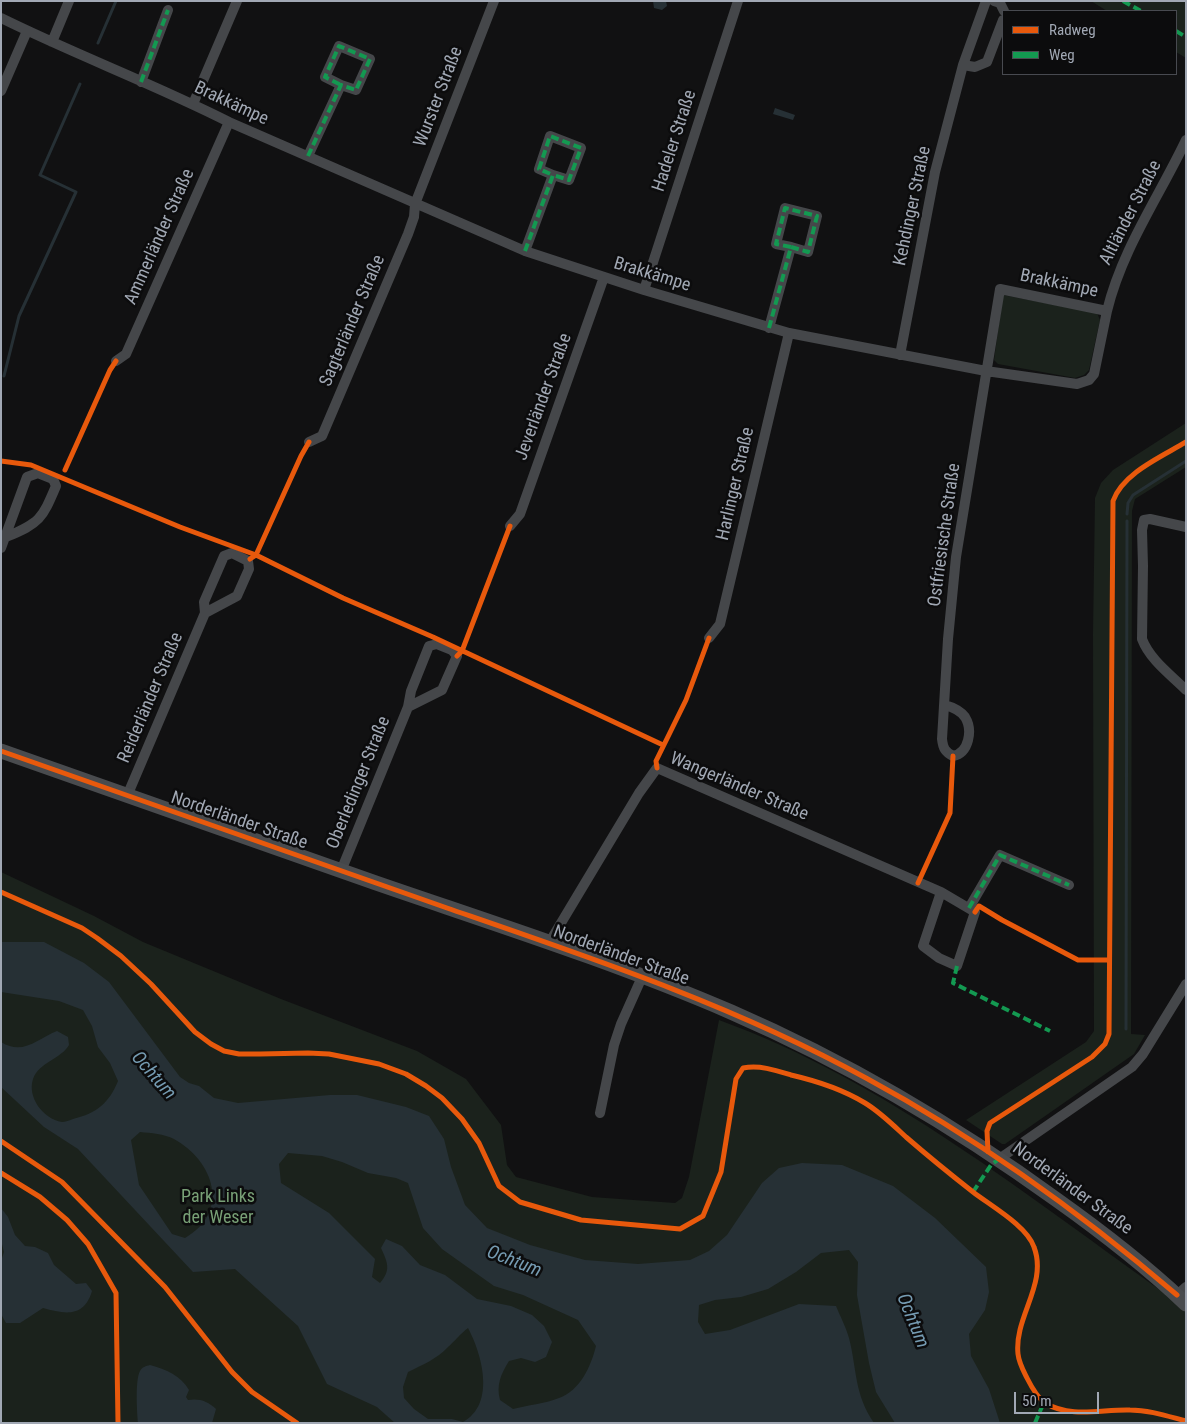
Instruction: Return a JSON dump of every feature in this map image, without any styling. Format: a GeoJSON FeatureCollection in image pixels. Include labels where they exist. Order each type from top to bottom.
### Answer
{"type":"FeatureCollection","features":[{"type":"Feature","properties":{"kind":"street"},"geometry":{"type":"LineString","coordinates":[[52,42],[69,1]]}},
{"type":"Feature","properties":{"kind":"street"},"geometry":{"type":"LineString","coordinates":[[193,104],[237,1]]}},
{"type":"Feature","properties":{"kind":"street","name":"Wurster Straße"},"geometry":{"type":"LineString","coordinates":[[415,204],[494,1]]}},
{"type":"Feature","properties":{"kind":"street","name":"Hadeler Straße"},"geometry":{"type":"LineString","coordinates":[[644,290],[738,1]]}},
{"type":"Feature","properties":{"kind":"street","name":"Kehdinger Straße"},"geometry":{"type":"LineString","coordinates":[[900,355],[935,172],[963,65],[986,1]]}},
{"type":"Feature","properties":{"kind":"street"},"geometry":{"type":"LineString","coordinates":[[994,1],[1000,4],[1003,10]]}},
{"type":"Feature","properties":{"kind":"street"},"geometry":{"type":"LineString","coordinates":[[141,82],[168,10]]}},
{"type":"Feature","properties":{"kind":"street","name":"Brakkämpe"},"geometry":{"type":"LineString","coordinates":[[1,18],[229,122],[525,251],[644,290],[788,333],[986,371],[1068,384],[1083,383],[1094,374],[1107,311],[1000,289],[986,371]]}},
{"type":"Feature","properties":{"kind":"street"},"geometry":{"type":"LineString","coordinates":[[963,65],[975,67],[987,62],[1002,23]]}},
{"type":"Feature","properties":{"kind":"street"},"geometry":{"type":"LineString","coordinates":[[1,91],[27,31]]}},
{"type":"Feature","properties":{"kind":"street"},"geometry":{"type":"LineString","coordinates":[[339,46],[370,59],[356,90],[341,85],[325,77],[339,46]]}},
{"type":"Feature","properties":{"kind":"street"},"geometry":{"type":"LineString","coordinates":[[308,156],[341,85]]}},
{"type":"Feature","properties":{"kind":"street","name":"Ammerländer Straße"},"geometry":{"type":"LineString","coordinates":[[116,361],[126,354],[229,122]]}},
{"type":"Feature","properties":{"kind":"street"},"geometry":{"type":"LineString","coordinates":[[550,136],[581,148],[569,180],[553,175],[539,169],[550,136]]}},
{"type":"Feature","properties":{"kind":"street","name":"Altländer Straße"},"geometry":{"type":"LineString","coordinates":[[1107,311],[1118,273],[1132,242],[1181,159],[1186,140]]}},
{"type":"Feature","properties":{"kind":"street"},"geometry":{"type":"LineString","coordinates":[[525,251],[553,175]]}},
{"type":"Feature","properties":{"kind":"street","name":"Sagterländer Straße"},"geometry":{"type":"LineString","coordinates":[[309,442],[322,436],[408,234],[414,217],[415,204]]}},
{"type":"Feature","properties":{"kind":"street"},"geometry":{"type":"LineString","coordinates":[[785,208],[817,216],[808,252],[791,247],[776,244],[785,208]]}},
{"type":"Feature","properties":{"kind":"street"},"geometry":{"type":"LineString","coordinates":[[770,328],[791,247]]}},
{"type":"Feature","properties":{"kind":"street","name":"Jeverländer Straße"},"geometry":{"type":"LineString","coordinates":[[510,526],[520,514],[604,277]]}},
{"type":"Feature","properties":{"kind":"street","name":"Harlinger Straße"},"geometry":{"type":"LineString","coordinates":[[709,638],[720,624],[788,333]]}},
{"type":"Feature","properties":{"kind":"street","name":"Ostfriesische Straße"},"geometry":{"type":"LineString","coordinates":[[945,705],[959,711],[965,718],[968,728],[967,747],[962,753],[953,756],[943,748],[948,639],[956,557],[986,371]]}},
{"type":"Feature","properties":{"kind":"street"},"geometry":{"type":"LineString","coordinates":[[1,548],[28,477],[38,473],[52,479],[56,486],[45,512],[37,521],[6,537]]}},
{"type":"Feature","properties":{"kind":"street"},"geometry":{"type":"LineString","coordinates":[[1186,527],[1150,519],[1144,520],[1142,530],[1142,639],[1145,648],[1151,655],[1186,690]]}},
{"type":"Feature","properties":{"kind":"street","name":"Reiderländer Straße"},"geometry":{"type":"LineString","coordinates":[[127,796],[204,612],[204,602],[224,556],[232,553],[248,561],[249,569],[237,596],[204,612]]}},
{"type":"Feature","properties":{"kind":"street","name":"Oberledinger Straße"},"geometry":{"type":"LineString","coordinates":[[341,871],[408,707],[411,691],[430,646],[437,644],[452,650],[456,656],[442,690],[408,707]]}},
{"type":"Feature","properties":{"kind":"street","name":"Norderländer Straße"},"geometry":{"type":"LineString","coordinates":[[1,751],[548,943],[642,977],[746,1019],[863,1076],[914,1105],[999,1159],[1088,1222],[1183,1295]]}},
{"type":"Feature","properties":{"kind":"street","name":"Wangerländer Straße"},"geometry":{"type":"LineString","coordinates":[[548,943],[639,793],[657,768],[941,892]]}},
{"type":"Feature","properties":{"kind":"street"},"geometry":{"type":"LineString","coordinates":[[969,908],[1000,855],[1069,885]]}},
{"type":"Feature","properties":{"kind":"street"},"geometry":{"type":"LineString","coordinates":[[941,892],[975,912],[957,966],[939,958],[923,946],[941,892]]}},
{"type":"Feature","properties":{"kind":"street","name":"Norderländer Straße"},"geometry":{"type":"LineString","coordinates":[[600,1113],[614,1045],[621,1024],[642,977]]}},
{"type":"Feature","properties":{"kind":"street"},"geometry":{"type":"LineString","coordinates":[[999,1159],[1132,1067],[1143,1054],[1186,984]]}},
{"type":"Feature","properties":{"kind":"green space"},"geometry":{"type":"Polygon","coordinates":[[[1091,1],[1186,1],[1186,58],[1177,53],[1177,10],[1105,10],[1091,1]]]}},
{"type":"Feature","properties":{"kind":"green space"},"geometry":{"type":"Polygon","coordinates":[[[1003,295],[1097,313],[1100,320],[1089,370],[1084,375],[1075,378],[998,364],[994,360],[1003,295]]]}},
{"type":"Feature","properties":{"kind":"green space"},"geometry":{"type":"Polygon","coordinates":[[[1186,423],[1186,467],[1135,499],[1132,511],[1131,1034],[1145,1035],[1134,1054],[1005,1144],[1002,1144],[966,1120],[1086,1042],[1094,1031],[1093,634],[1095,498],[1101,483],[1113,470],[1186,423]]]}},
{"type":"Feature","properties":{"kind":"green space","name":"Park Links der Weser"},"geometry":{"type":"Polygon","coordinates":[[[1,872],[94,916],[143,942],[281,999],[417,1051],[466,1079],[501,1125],[507,1165],[516,1177],[592,1197],[675,1203],[682,1198],[689,1177],[719,1020],[781,1045],[840,1075],[898,1108],[955,1144],[1173,1299],[1186,1311],[1186,1423],[1,1423],[1,872]]]}},
{"type":"Feature","properties":{"kind":"water"},"geometry":{"type":"Polygon","coordinates":[[[653,1],[666,1],[667,6],[662,10],[654,8],[653,1]]]}},
{"type":"Feature","properties":{"kind":"water"},"geometry":{"type":"Polygon","coordinates":[[[775,108],[795,115],[793,120],[773,114],[775,108]]]}},
{"type":"Feature","properties":{"kind":"water","name":"Ochtum"},"geometry":{"type":"Polygon","coordinates":[[[1,942],[44,942],[84,963],[109,982],[180,1077],[189,1083],[199,1086],[214,1098],[238,1103],[330,1095],[357,1095],[406,1107],[429,1116],[444,1139],[451,1167],[465,1205],[487,1228],[530,1245],[585,1260],[638,1264],[690,1260],[709,1251],[727,1235],[762,1183],[779,1168],[802,1163],[842,1165],[893,1186],[935,1218],[986,1267],[989,1292],[985,1310],[969,1334],[971,1356],[989,1389],[1000,1423],[895,1423],[876,1392],[857,1295],[858,1262],[849,1250],[821,1253],[796,1272],[768,1289],[741,1297],[715,1300],[699,1305],[698,1322],[705,1334],[730,1330],[799,1304],[836,1306],[852,1349],[859,1392],[874,1423],[395,1423],[377,1407],[327,1384],[298,1326],[235,1269],[193,1272],[78,1149],[44,1127],[1,1087],[1,1042],[9,1046],[23,1047],[57,1031],[68,1037],[69,1045],[61,1054],[40,1068],[33,1079],[32,1086],[32,1093],[38,1106],[49,1117],[62,1122],[89,1114],[106,1101],[118,1081],[110,1063],[98,1047],[92,1026],[83,1010],[59,1001],[1,992],[1,942]],[[140,1132],[131,1140],[139,1185],[172,1234],[185,1238],[199,1227],[208,1215],[212,1201],[212,1187],[207,1173],[199,1160],[174,1139],[140,1132]],[[288,1153],[279,1164],[281,1183],[329,1213],[375,1259],[372,1277],[380,1283],[387,1270],[387,1262],[381,1248],[386,1239],[402,1246],[420,1265],[445,1275],[477,1299],[511,1306],[532,1315],[544,1326],[552,1342],[546,1357],[535,1362],[521,1358],[509,1361],[500,1380],[500,1400],[513,1409],[553,1400],[566,1395],[579,1384],[588,1369],[596,1346],[578,1320],[523,1295],[494,1286],[442,1249],[423,1228],[408,1183],[396,1178],[368,1173],[322,1156],[288,1153]],[[468,1328],[444,1351],[408,1372],[403,1387],[404,1398],[414,1409],[428,1419],[452,1419],[463,1422],[473,1414],[480,1403],[483,1391],[483,1378],[478,1351],[468,1328]]]}},
{"type":"Feature","properties":{"kind":"water"},"geometry":{"type":"Polygon","coordinates":[[[1,1208],[8,1217],[15,1235],[25,1246],[35,1247],[48,1253],[54,1265],[76,1284],[86,1283],[92,1291],[84,1306],[73,1312],[59,1312],[43,1308],[20,1323],[6,1323],[1,1314],[1,1261],[4,1252],[1,1240],[1,1208]]]}},
{"type":"Feature","properties":{"kind":"water"},"geometry":{"type":"Polygon","coordinates":[[[150,1365],[167,1371],[182,1381],[189,1390],[186,1397],[188,1400],[196,1399],[203,1401],[216,1409],[212,1423],[138,1423],[138,1375],[142,1369],[150,1365]]]}},
{"type":"Feature","properties":{"kind":"waterway"},"geometry":{"type":"LineString","coordinates":[[98,43],[116,1]]}},
{"type":"Feature","properties":{"kind":"waterway"},"geometry":{"type":"LineString","coordinates":[[4,376],[19,316],[76,192],[40,175],[80,84]]}},
{"type":"Feature","properties":{"kind":"waterway"},"geometry":{"type":"LineString","coordinates":[[1127,514],[1128,503],[1133,495],[1186,461]]}},
{"type":"Feature","properties":{"kind":"waterway"},"geometry":{"type":"LineString","coordinates":[[1126,1029],[1127,521]]}},
{"type":"Feature","properties":{"kind":"marked path"},"geometry":{"type":"LineString","coordinates":[[1123,1],[1139,10]]}},
{"type":"Feature","properties":{"kind":"marked path"},"geometry":{"type":"LineString","coordinates":[[141,82],[168,10]]}},
{"type":"Feature","properties":{"kind":"marked path"},"geometry":{"type":"LineString","coordinates":[[1177,32],[1186,37]]}},
{"type":"Feature","properties":{"kind":"marked path"},"geometry":{"type":"LineString","coordinates":[[308,156],[341,85],[356,90],[370,59],[339,46],[325,77],[341,85]]}},
{"type":"Feature","properties":{"kind":"marked path"},"geometry":{"type":"LineString","coordinates":[[525,251],[553,175],[569,180],[581,148],[550,136],[539,169],[553,175]]}},
{"type":"Feature","properties":{"kind":"marked path"},"geometry":{"type":"LineString","coordinates":[[769,328],[791,247],[808,252],[817,216],[785,208],[776,244],[791,247]]}},
{"type":"Feature","properties":{"kind":"marked path"},"geometry":{"type":"LineString","coordinates":[[969,908],[1000,855],[1069,885]]}},
{"type":"Feature","properties":{"kind":"marked path"},"geometry":{"type":"LineString","coordinates":[[957,966],[953,983],[1050,1031]]}},
{"type":"Feature","properties":{"kind":"marked path"},"geometry":{"type":"LineString","coordinates":[[973,1192],[991,1165],[999,1159]]}},
{"type":"Feature","properties":{"kind":"marked path"},"geometry":{"type":"LineString","coordinates":[[1035,1423],[1044,1402]]}},
{"type":"Feature","properties":{"kind":"cycle path"},"geometry":{"type":"LineString","coordinates":[[65,470],[110,370],[116,361]]}},
{"type":"Feature","properties":{"kind":"cycle path"},"geometry":{"type":"LineString","coordinates":[[250,559],[256,555],[309,442]]}},
{"type":"Feature","properties":{"kind":"cycle path"},"geometry":{"type":"LineString","coordinates":[[988,1152],[987,1131],[990,1123],[1092,1057],[1105,1044],[1109,1034],[1113,501],[1118,491],[1134,474],[1186,442]]}},
{"type":"Feature","properties":{"kind":"cycle path"},"geometry":{"type":"LineString","coordinates":[[1,461],[31,465],[180,527],[256,555],[343,598],[433,637],[663,745]]}},
{"type":"Feature","properties":{"kind":"cycle path"},"geometry":{"type":"LineString","coordinates":[[457,656],[462,651],[510,526]]}},
{"type":"Feature","properties":{"kind":"cycle path"},"geometry":{"type":"LineString","coordinates":[[657,768],[656,761],[686,700],[709,638]]}},
{"type":"Feature","properties":{"kind":"cycle path"},"geometry":{"type":"LineString","coordinates":[[1,751],[607,964],[712,1005],[816,1052],[907,1101],[988,1151],[1066,1206],[1177,1295]]}},
{"type":"Feature","properties":{"kind":"cycle path"},"geometry":{"type":"LineString","coordinates":[[918,883],[950,813],[953,756]]}},
{"type":"Feature","properties":{"kind":"cycle path"},"geometry":{"type":"LineString","coordinates":[[1,892],[82,928],[97,938],[121,956],[151,984],[195,1032],[224,1051],[239,1054],[329,1054],[379,1064],[406,1074],[442,1098],[462,1119],[479,1143],[499,1186],[520,1202],[581,1220],[680,1229],[703,1216],[721,1172],[736,1079],[743,1068],[755,1067],[773,1070],[820,1083],[847,1094],[865,1103],[881,1115],[947,1172],[1016,1224],[1030,1239],[1037,1261],[1037,1274],[1021,1327],[1018,1340],[1018,1354],[1021,1366],[1042,1401],[1066,1411],[1137,1410],[1186,1421]]}},
{"type":"Feature","properties":{"kind":"cycle path"},"geometry":{"type":"LineString","coordinates":[[975,912],[979,906],[1078,960],[1109,960]]}},
{"type":"Feature","properties":{"kind":"cycle path"},"geometry":{"type":"LineString","coordinates":[[1,1141],[62,1182],[165,1287],[232,1372],[252,1392],[297,1423]]}},
{"type":"Feature","properties":{"kind":"cycle path"},"geometry":{"type":"LineString","coordinates":[[1,1173],[40,1197],[67,1220],[88,1244],[116,1293],[118,1423]]}}]}
